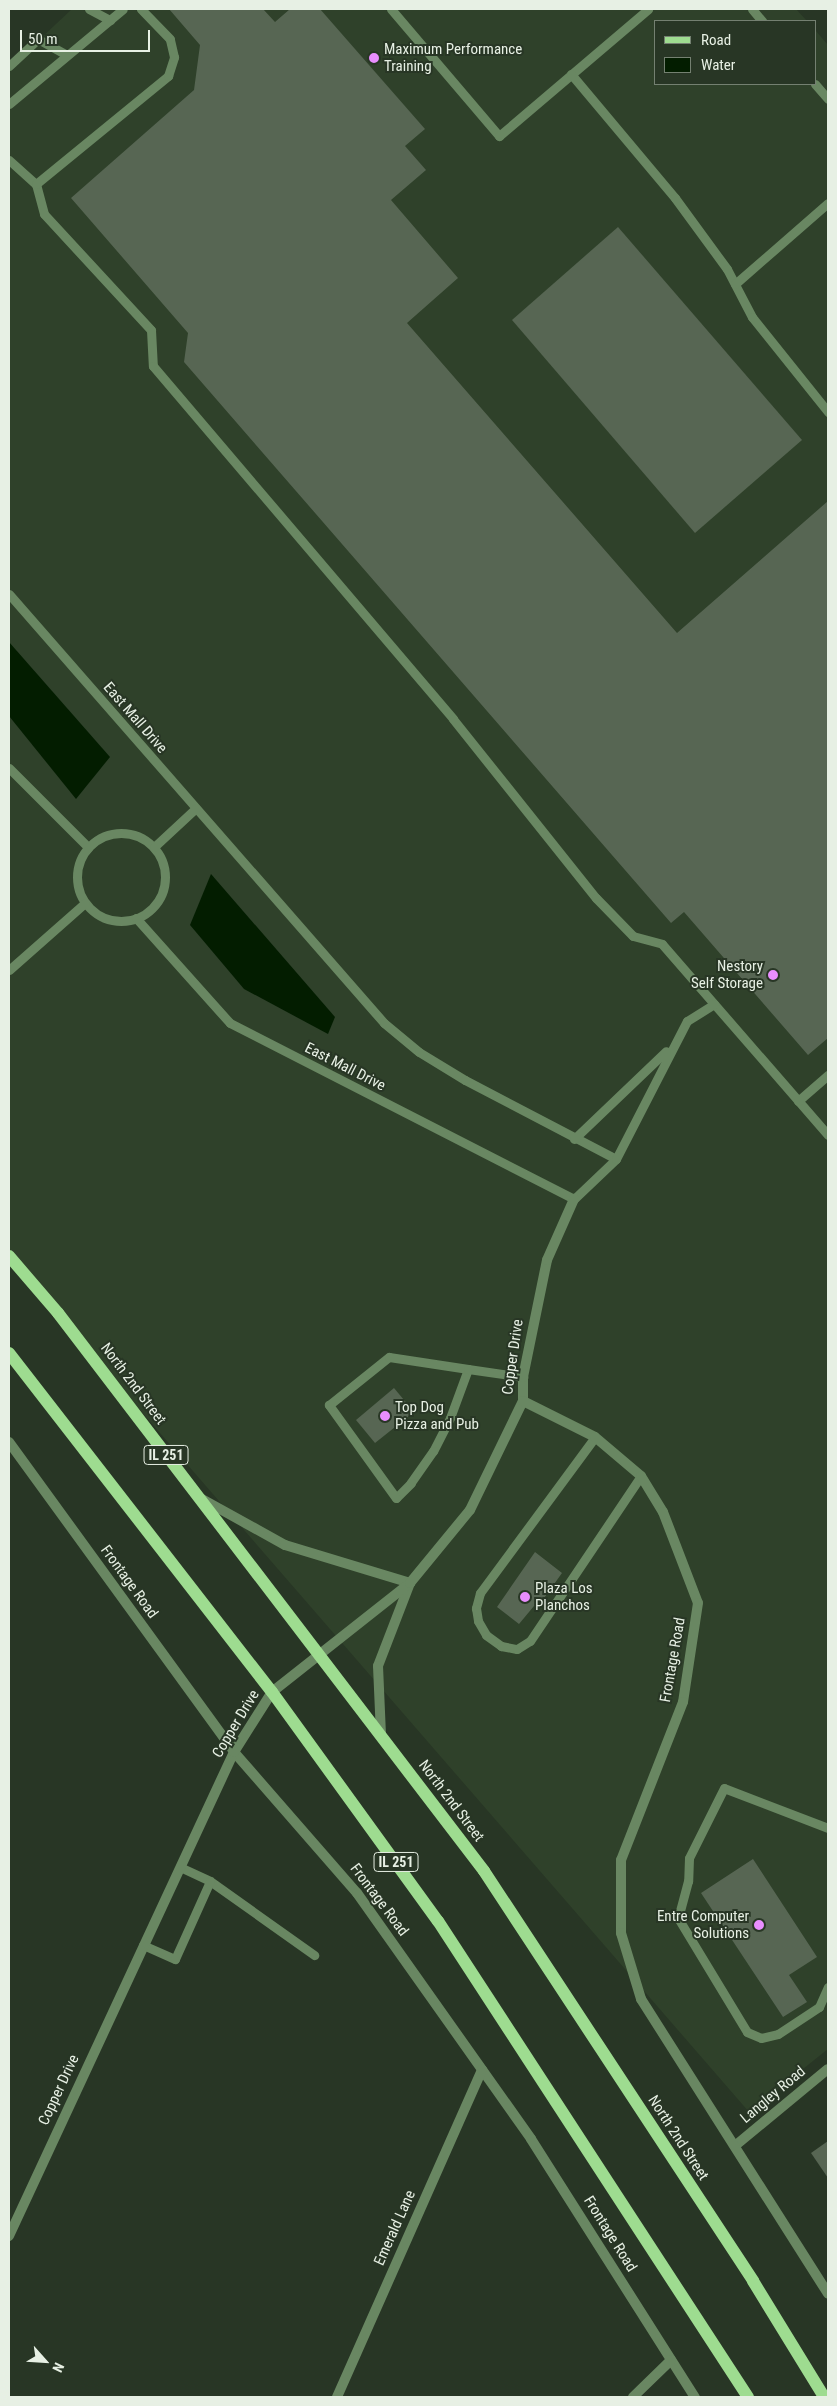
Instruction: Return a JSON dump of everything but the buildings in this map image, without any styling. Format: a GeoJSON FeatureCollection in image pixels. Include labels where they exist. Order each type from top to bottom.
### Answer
{"type":"FeatureCollection","features":[{"type":"Feature","properties":{"kind":"main road","name":"North 2nd Street"},"geometry":{"type":"LineString","coordinates":[[9,1256],[58,1313],[484,1871],[753,2281],[824,2397]]}},
{"type":"Feature","properties":{"kind":"main road","name":"IL 251"},"geometry":{"type":"LineString","coordinates":[[9,1352],[272,1692],[438,1921],[748,2397]]}},
{"type":"Feature","properties":{"kind":"street","name":"Copper Drive"},"geometry":{"type":"LineString","coordinates":[[9,2236],[234,1752],[272,1692],[320,1656],[410,1583],[470,1510],[523,1401],[523,1377],[547,1260],[574,1199]]}},
{"type":"Feature","properties":{"kind":"street","name":"Frontage Road"},"geometry":{"type":"LineString","coordinates":[[523,1401],[596,1437],[641,1476],[663,1512],[698,1603],[683,1702],[621,1860],[621,1933],[641,1999],[736,2145],[828,2294]]}},
{"type":"Feature","properties":{"kind":"street","name":"Frontage Road"},"geometry":{"type":"LineString","coordinates":[[9,1442],[234,1752],[357,1893],[531,2138],[695,2397]]}},
{"type":"Feature","properties":{"kind":"street"},"geometry":{"type":"LineString","coordinates":[[198,1497],[284,1545],[410,1583],[378,1666],[381,1735]]}},
{"type":"Feature","properties":{"kind":"street","name":"Langley Road"},"geometry":{"type":"LineString","coordinates":[[736,2145],[828,2069]]}},
{"type":"Feature","properties":{"kind":"street","name":"Emerald Lane"},"geometry":{"type":"LineString","coordinates":[[337,2397],[482,2070]]}},
{"type":"Feature","properties":{"kind":"street"},"geometry":{"type":"LineString","coordinates":[[633,2397],[671,2360]]}},
{"type":"Feature","properties":{"kind":"lane"},"geometry":{"type":"LineString","coordinates":[[89,9],[110,20]]}},
{"type":"Feature","properties":{"kind":"lane"},"geometry":{"type":"LineString","coordinates":[[9,104],[123,9]]}},
{"type":"Feature","properties":{"kind":"lane"},"geometry":{"type":"LineString","coordinates":[[36,184],[168,76],[174,58],[170,39],[141,9]]}},
{"type":"Feature","properties":{"kind":"lane"},"geometry":{"type":"LineString","coordinates":[[391,9],[499,136],[648,9]]}},
{"type":"Feature","properties":{"kind":"lane"},"geometry":{"type":"LineString","coordinates":[[752,9],[761,20]]}},
{"type":"Feature","properties":{"kind":"lane"},"geometry":{"type":"LineString","coordinates":[[9,66],[38,39],[67,56]]}},
{"type":"Feature","properties":{"kind":"lane"},"geometry":{"type":"LineString","coordinates":[[571,74],[675,198],[735,284],[752,317],[828,412]]}},
{"type":"Feature","properties":{"kind":"lane"},"geometry":{"type":"LineString","coordinates":[[816,85],[828,99]]}},
{"type":"Feature","properties":{"kind":"lane"},"geometry":{"type":"LineString","coordinates":[[9,160],[36,184],[44,214],[151,330],[153,366],[453,719],[596,898],[633,936],[662,944],[828,1135]]}},
{"type":"Feature","properties":{"kind":"lane"},"geometry":{"type":"LineString","coordinates":[[735,284],[828,202]]}},
{"type":"Feature","properties":{"kind":"lane","name":"East Mall Drive"},"geometry":{"type":"LineString","coordinates":[[9,594],[384,1023],[419,1052],[574,1140],[616,1160]]}},
{"type":"Feature","properties":{"kind":"lane"},"geometry":{"type":"LineString","coordinates":[[9,768],[88,847]]}},
{"type":"Feature","properties":{"kind":"lane"},"geometry":{"type":"LineString","coordinates":[[154,847],[196,808]]}},
{"type":"Feature","properties":{"kind":"lane"},"geometry":{"type":"LineString","coordinates":[[113,833],[128,833],[154,847],[165,873],[164,888],[148,911],[136,918],[108,919],[85,903],[78,889],[76,874],[88,847],[113,833]]}},
{"type":"Feature","properties":{"kind":"lane"},"geometry":{"type":"LineString","coordinates":[[9,970],[85,903]]}},
{"type":"Feature","properties":{"kind":"lane","name":"East Mall Drive"},"geometry":{"type":"LineString","coordinates":[[136,918],[230,1023],[574,1199]]}},
{"type":"Feature","properties":{"kind":"lane"},"geometry":{"type":"LineString","coordinates":[[574,1199],[616,1160],[671,1046],[687,1021],[714,1004]]}},
{"type":"Feature","properties":{"kind":"lane"},"geometry":{"type":"LineString","coordinates":[[574,1140],[671,1046]]}},
{"type":"Feature","properties":{"kind":"lane"},"geometry":{"type":"LineString","coordinates":[[798,1101],[828,1075]]}},
{"type":"Feature","properties":{"kind":"lane"},"geometry":{"type":"LineString","coordinates":[[468,1369],[450,1418],[433,1451],[411,1484],[396,1498],[329,1405],[389,1357],[523,1377]]}},
{"type":"Feature","properties":{"kind":"lane"},"geometry":{"type":"LineString","coordinates":[[596,1437],[480,1593],[476,1608],[478,1621],[486,1635],[501,1646],[517,1649],[530,1642],[641,1476]]}},
{"type":"Feature","properties":{"kind":"lane"},"geometry":{"type":"LineString","coordinates":[[828,1828],[724,1788],[690,1858],[688,1881],[678,1918],[747,2032],[761,2038],[778,2034],[819,2008],[828,1987]]}},
{"type":"Feature","properties":{"kind":"lane"},"geometry":{"type":"LineString","coordinates":[[180,1867],[210,1881],[314,1954]]}},
{"type":"Feature","properties":{"kind":"lane"},"geometry":{"type":"LineString","coordinates":[[143,1945],[175,1959],[210,1881]]}},
{"type":"Feature","properties":{"kind":"shaded area"},"geometry":{"type":"Polygon","coordinates":[[[72,9],[796,9],[806,20],[654,20],[654,85],[817,85],[817,32],[828,45],[828,2049],[749,2112],[9,1259],[9,68],[72,9]]]}},
{"type":"Feature","properties":{"kind":"water"},"geometry":{"type":"Polygon","coordinates":[[[9,642],[110,757],[76,799],[9,716],[9,642]]]}},
{"type":"Feature","properties":{"kind":"water"},"geometry":{"type":"Polygon","coordinates":[[[211,874],[335,1017],[328,1034],[244,989],[190,925],[211,874]]]}},
{"type":"Feature","properties":{"kind":"place","name":"Maximum Performance Training"},"geometry":{"type":"Point","coordinates":[374,58]}},
{"type":"Feature","properties":{"kind":"place","name":"Nestory Self Storage"},"geometry":{"type":"Point","coordinates":[773,975]}},
{"type":"Feature","properties":{"kind":"place","name":"Top Dog Pizza and Pub"},"geometry":{"type":"Point","coordinates":[385,1416]}},
{"type":"Feature","properties":{"kind":"place","name":"Plaza Los Planchos"},"geometry":{"type":"Point","coordinates":[525,1597]}},
{"type":"Feature","properties":{"kind":"place","name":"Entre Computer Solutions"},"geometry":{"type":"Point","coordinates":[759,1925]}}]}
